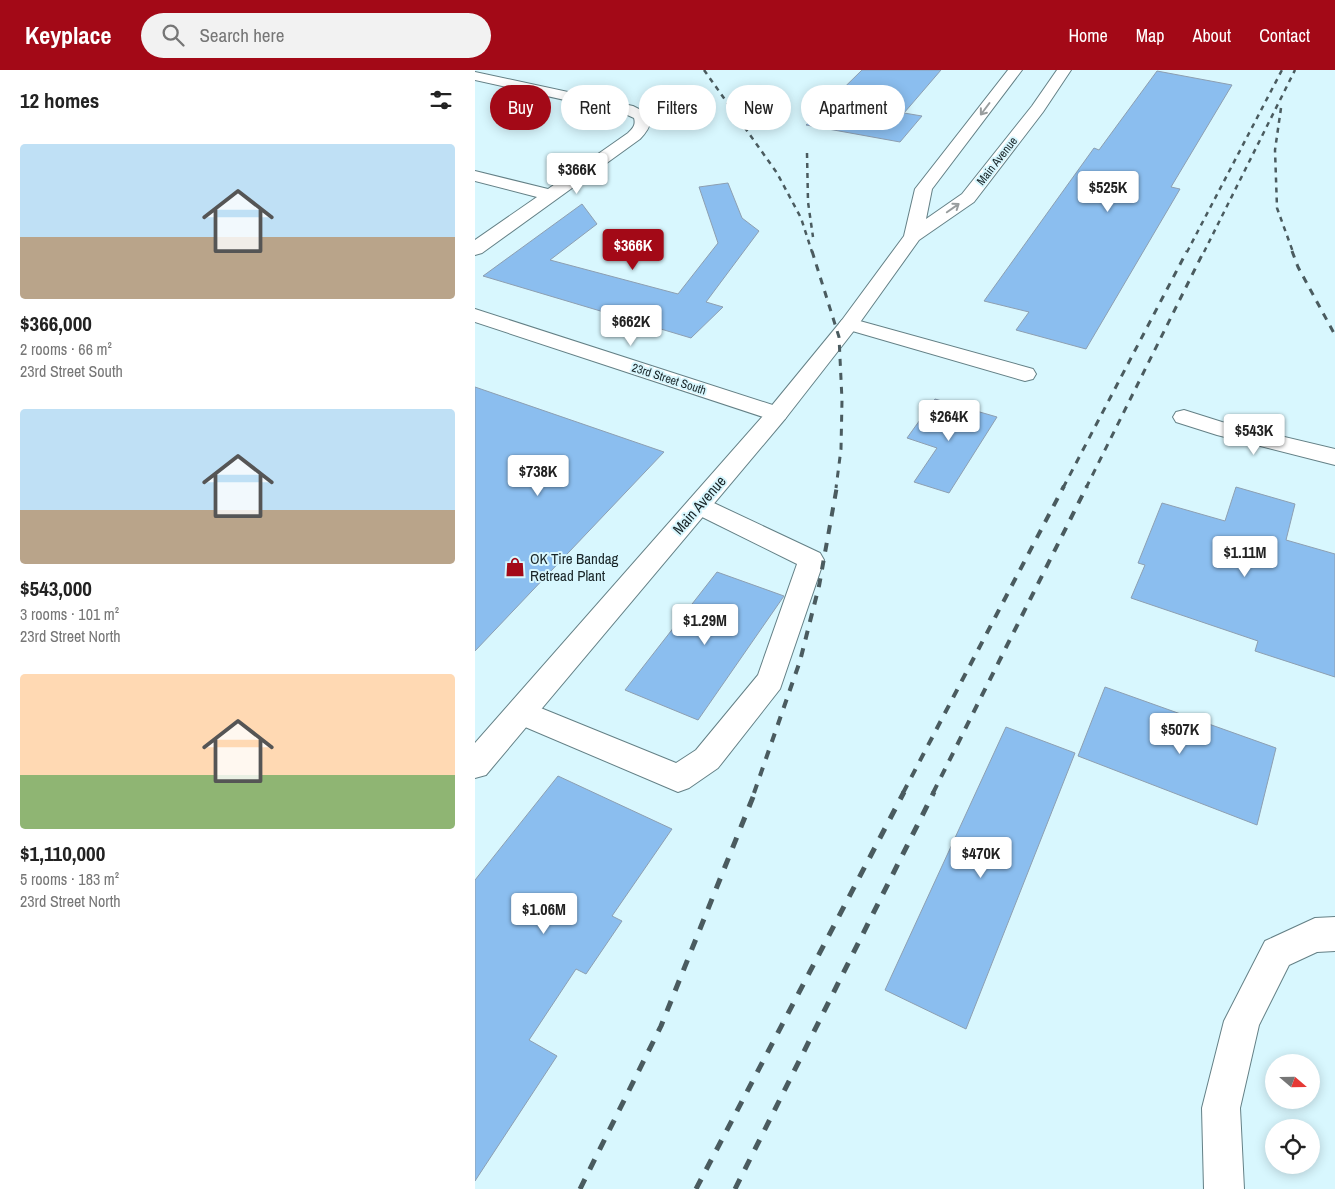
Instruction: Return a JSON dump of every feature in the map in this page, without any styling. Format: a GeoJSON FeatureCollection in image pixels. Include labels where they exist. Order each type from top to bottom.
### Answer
{"type":"FeatureCollection","features":[{"type":"Feature","properties":{"kind":"main road","name":"Main Avenue"},"geometry":{"type":"LineString","coordinates":[[913,236],[924,189],[1015,70]]}},
{"type":"Feature","properties":{"kind":"main road"},"geometry":{"type":"LineString","coordinates":[[1061,74],[1073,70]]}},
{"type":"Feature","properties":{"kind":"main road","name":"Main Avenue"},"geometry":{"type":"LineString","coordinates":[[475,765],[777,414],[849,324],[913,236],[968,198],[1038,108],[1061,74]]}},
{"type":"Feature","properties":{"kind":"main road"},"geometry":{"type":"LineString","coordinates":[[475,76],[628,109],[641,115],[643,120],[642,127],[634,136],[475,249]]}},
{"type":"Feature","properties":{"kind":"main road"},"geometry":{"type":"LineString","coordinates":[[475,176],[549,195]]}},
{"type":"Feature","properties":{"kind":"main road","name":"23rd Street South"},"geometry":{"type":"LineString","coordinates":[[475,315],[777,414]]}},
{"type":"Feature","properties":{"kind":"main road"},"geometry":{"type":"LineString","coordinates":[[849,324],[1025,374]]}},
{"type":"Feature","properties":{"kind":"main road"},"geometry":{"type":"LineString","coordinates":[[1184,417],[1217,428],[1335,457]]}},
{"type":"Feature","properties":{"kind":"main road"},"geometry":{"type":"LineString","coordinates":[[521,712],[678,778],[707,759],[770,680],[811,560],[699,506]]}},
{"type":"Feature","properties":{"kind":"main road"},"geometry":{"type":"LineString","coordinates":[[1224,1189],[1221,1108],[1242,1021],[1277,953],[1315,934],[1335,934]]}},
{"type":"Feature","properties":{"kind":"building"},"geometry":{"type":"Polygon","coordinates":[[[862,70],[941,70],[905,112],[905,85],[847,85],[862,70]]]}},
{"type":"Feature","properties":{"kind":"building"},"geometry":{"type":"Polygon","coordinates":[[[1157,71],[1232,85],[1171,187],[1180,189],[1086,349],[1016,330],[1029,312],[984,301],[1094,148],[1099,150],[1157,71]]]}},
{"type":"Feature","properties":{"kind":"building"},"geometry":{"type":"Polygon","coordinates":[[[905,113],[922,116],[900,142],[834,130],[905,130],[905,113]]]}},
{"type":"Feature","properties":{"kind":"building"},"geometry":{"type":"Polygon","coordinates":[[[728,183],[742,218],[759,231],[706,302],[723,307],[691,338],[483,276],[582,204],[597,224],[550,260],[678,294],[718,243],[699,187],[728,183]]]}},
{"type":"Feature","properties":{"kind":"building","name":"OK Tire Bandag Retread Plant"},"geometry":{"type":"Polygon","coordinates":[[[475,387],[664,452],[475,651],[475,387]]]}},
{"type":"Feature","properties":{"kind":"building"},"geometry":{"type":"Polygon","coordinates":[[[935,399],[997,417],[949,493],[914,482],[937,448],[907,438],[935,399]]]}},
{"type":"Feature","properties":{"kind":"building"},"geometry":{"type":"Polygon","coordinates":[[[1236,487],[1295,504],[1286,540],[1335,554],[1335,677],[1255,651],[1258,641],[1131,598],[1145,565],[1138,563],[1162,503],[1225,521],[1236,487]]]}},
{"type":"Feature","properties":{"kind":"building"},"geometry":{"type":"Polygon","coordinates":[[[717,572],[784,596],[698,720],[625,690],[717,572]]]}},
{"type":"Feature","properties":{"kind":"building"},"geometry":{"type":"Polygon","coordinates":[[[1105,687],[1276,748],[1257,825],[1078,756],[1105,687]]]}},
{"type":"Feature","properties":{"kind":"building"},"geometry":{"type":"Polygon","coordinates":[[[1006,727],[1075,753],[966,1029],[885,990],[1006,727]]]}},
{"type":"Feature","properties":{"kind":"building"},"geometry":{"type":"Polygon","coordinates":[[[558,776],[672,829],[612,916],[622,921],[586,974],[576,969],[529,1040],[557,1056],[475,1181],[475,880],[558,776]]]}},
{"type":"Feature","properties":{"kind":"railway"},"geometry":{"type":"LineString","coordinates":[[704,70],[777,173],[801,218],[812,252]]}},
{"type":"Feature","properties":{"kind":"railway"},"geometry":{"type":"LineString","coordinates":[[1187,252],[1282,70]]}},
{"type":"Feature","properties":{"kind":"railway"},"geometry":{"type":"LineString","coordinates":[[1204,252],[1295,70]]}},
{"type":"Feature","properties":{"kind":"railway"},"geometry":{"type":"LineString","coordinates":[[1281,108],[1275,150],[1277,208],[1293,252]]}},
{"type":"Feature","properties":{"kind":"railway"},"geometry":{"type":"LineString","coordinates":[[807,153],[808,202],[813,237]]}},
{"type":"Feature","properties":{"kind":"railway"},"geometry":{"type":"LineString","coordinates":[[812,251],[839,337],[842,400],[841,449],[836,488]]}},
{"type":"Feature","properties":{"kind":"railway"},"geometry":{"type":"LineString","coordinates":[[1063,488],[1187,251]]}},
{"type":"Feature","properties":{"kind":"railway"},"geometry":{"type":"LineString","coordinates":[[1086,487],[1204,251]]}},
{"type":"Feature","properties":{"kind":"railway"},"geometry":{"type":"LineString","coordinates":[[1292,251],[1298,267],[1335,335]]}},
{"type":"Feature","properties":{"kind":"railway"},"geometry":{"type":"LineString","coordinates":[[754,793],[800,661],[819,586],[837,486]]}},
{"type":"Feature","properties":{"kind":"railway"},"geometry":{"type":"LineString","coordinates":[[903,793],[1064,486]]}},
{"type":"Feature","properties":{"kind":"railway"},"geometry":{"type":"LineString","coordinates":[[933,793],[1086,487]]}},
{"type":"Feature","properties":{"kind":"railway"},"geometry":{"type":"LineString","coordinates":[[580,1189],[661,1026],[755,792]]}},
{"type":"Feature","properties":{"kind":"railway"},"geometry":{"type":"LineString","coordinates":[[696,1189],[904,792]]}},
{"type":"Feature","properties":{"kind":"railway"},"geometry":{"type":"LineString","coordinates":[[735,1189],[934,792]]}},
{"type":"Feature","properties":{"kind":"place","name":"OK Tire Bandag Retread Plant"},"geometry":{"type":"Point","coordinates":[515,567]}}]}
